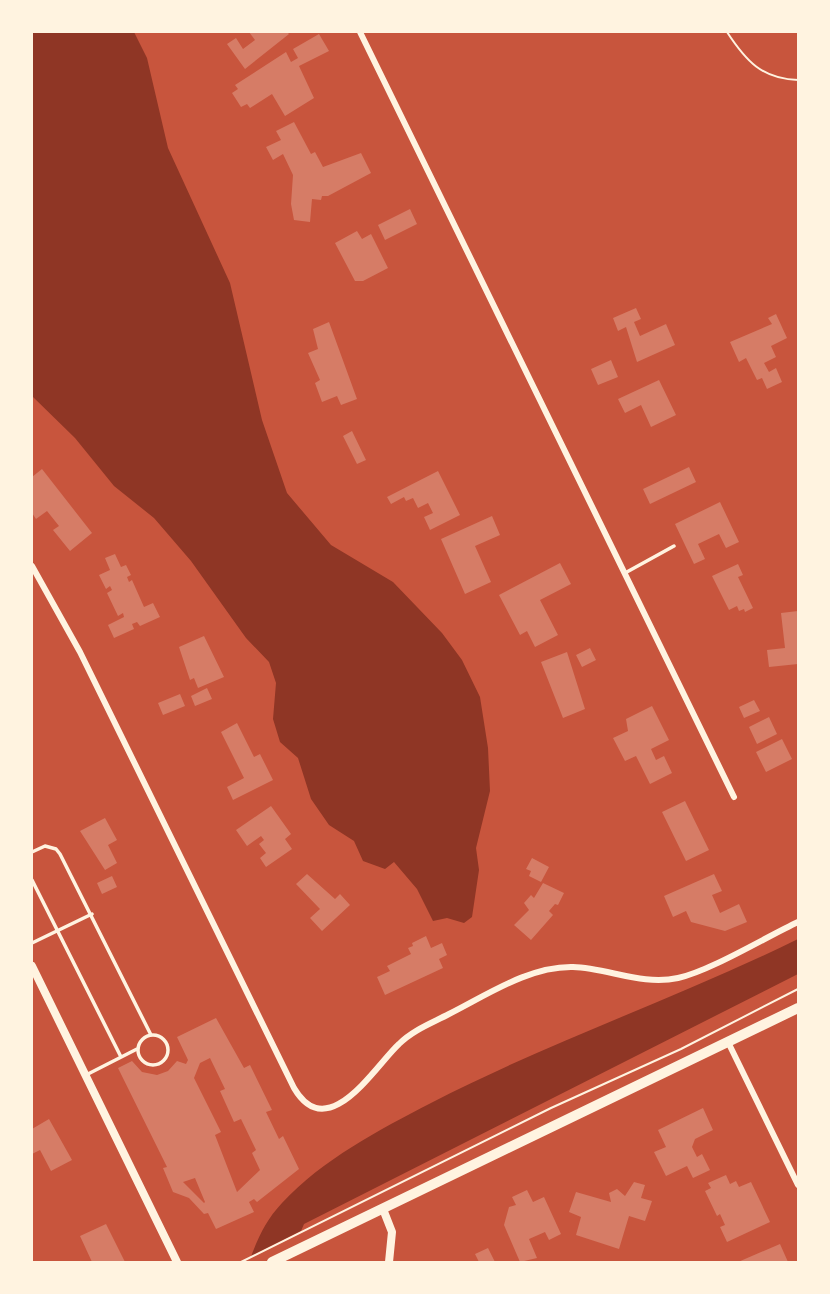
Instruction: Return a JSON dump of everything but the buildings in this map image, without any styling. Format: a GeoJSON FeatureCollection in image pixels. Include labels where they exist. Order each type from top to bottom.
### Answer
{"type":"FeatureCollection","features":[{"type":"Feature","properties":{"kind":"main road"},"geometry":{"type":"LineString","coordinates":[[272,1262],[799,1008]]}},
{"type":"Feature","properties":{"kind":"street"},"geometry":{"type":"LineString","coordinates":[[360,32],[734,797]]}},
{"type":"Feature","properties":{"kind":"street"},"geometry":{"type":"LineString","coordinates":[[32,566],[80,652],[294,1088],[310,1105],[330,1107],[347,1100],[412,1034],[526,976],[572,967],[633,978],[677,978],[799,922]]}},
{"type":"Feature","properties":{"kind":"street"},"geometry":{"type":"LineString","coordinates":[[32,966],[177,1262]]}},
{"type":"Feature","properties":{"kind":"street"},"geometry":{"type":"LineString","coordinates":[[728,1042],[799,1185]]}},
{"type":"Feature","properties":{"kind":"street"},"geometry":{"type":"LineString","coordinates":[[383,1209],[392,1233],[389,1262]]}},
{"type":"Feature","properties":{"kind":"lane"},"geometry":{"type":"LineString","coordinates":[[625,573],[674,546]]}},
{"type":"Feature","properties":{"kind":"lane"},"geometry":{"type":"LineString","coordinates":[[32,852],[45,846],[56,849],[92,914],[151,1035],[165,1041],[168,1051],[164,1061],[154,1066],[144,1063],[137,1049]]}},
{"type":"Feature","properties":{"kind":"lane"},"geometry":{"type":"LineString","coordinates":[[32,880],[121,1057]]}},
{"type":"Feature","properties":{"kind":"lane"},"geometry":{"type":"LineString","coordinates":[[32,943],[92,914]]}},
{"type":"Feature","properties":{"kind":"lane"},"geometry":{"type":"LineString","coordinates":[[86,1075],[137,1049],[140,1041],[151,1035]]}},
{"type":"Feature","properties":{"kind":"path"},"geometry":{"type":"LineString","coordinates":[[727,32],[757,70],[779,79],[799,80]]}},
{"type":"Feature","properties":{"kind":"path"},"geometry":{"type":"LineString","coordinates":[[241,1262],[799,989]]}},
{"type":"Feature","properties":{"kind":"path"},"geometry":{"type":"LineString","coordinates":[[418,1175],[419,1180]]}},
{"type":"Feature","properties":{"kind":"shaded area"},"geometry":{"type":"Polygon","coordinates":[[[32,32],[134,32],[147,58],[168,148],[230,283],[262,420],[287,493],[331,545],[393,582],[442,633],[462,660],[480,697],[488,748],[490,791],[476,848],[479,870],[472,917],[464,923],[447,918],[433,921],[417,889],[394,862],[385,869],[363,861],[354,841],[329,825],[311,799],[298,758],[280,742],[273,719],[276,683],[269,662],[246,638],[191,561],[154,518],[114,486],[75,438],[32,396],[32,32]]]}},
{"type":"Feature","properties":{"kind":"shaded area"},"geometry":{"type":"Polygon","coordinates":[[[798,939],[798,974],[304,1224],[288,1262],[249,1262],[262,1231],[282,1203],[333,1159],[372,1135],[476,1081],[798,939]]]}},
{"type":"Feature","properties":{"kind":"pier"},"geometry":{"type":"Polygon","coordinates":[[[305,1229],[292,1262],[246,1262],[247,1258],[305,1229]]]}}]}
